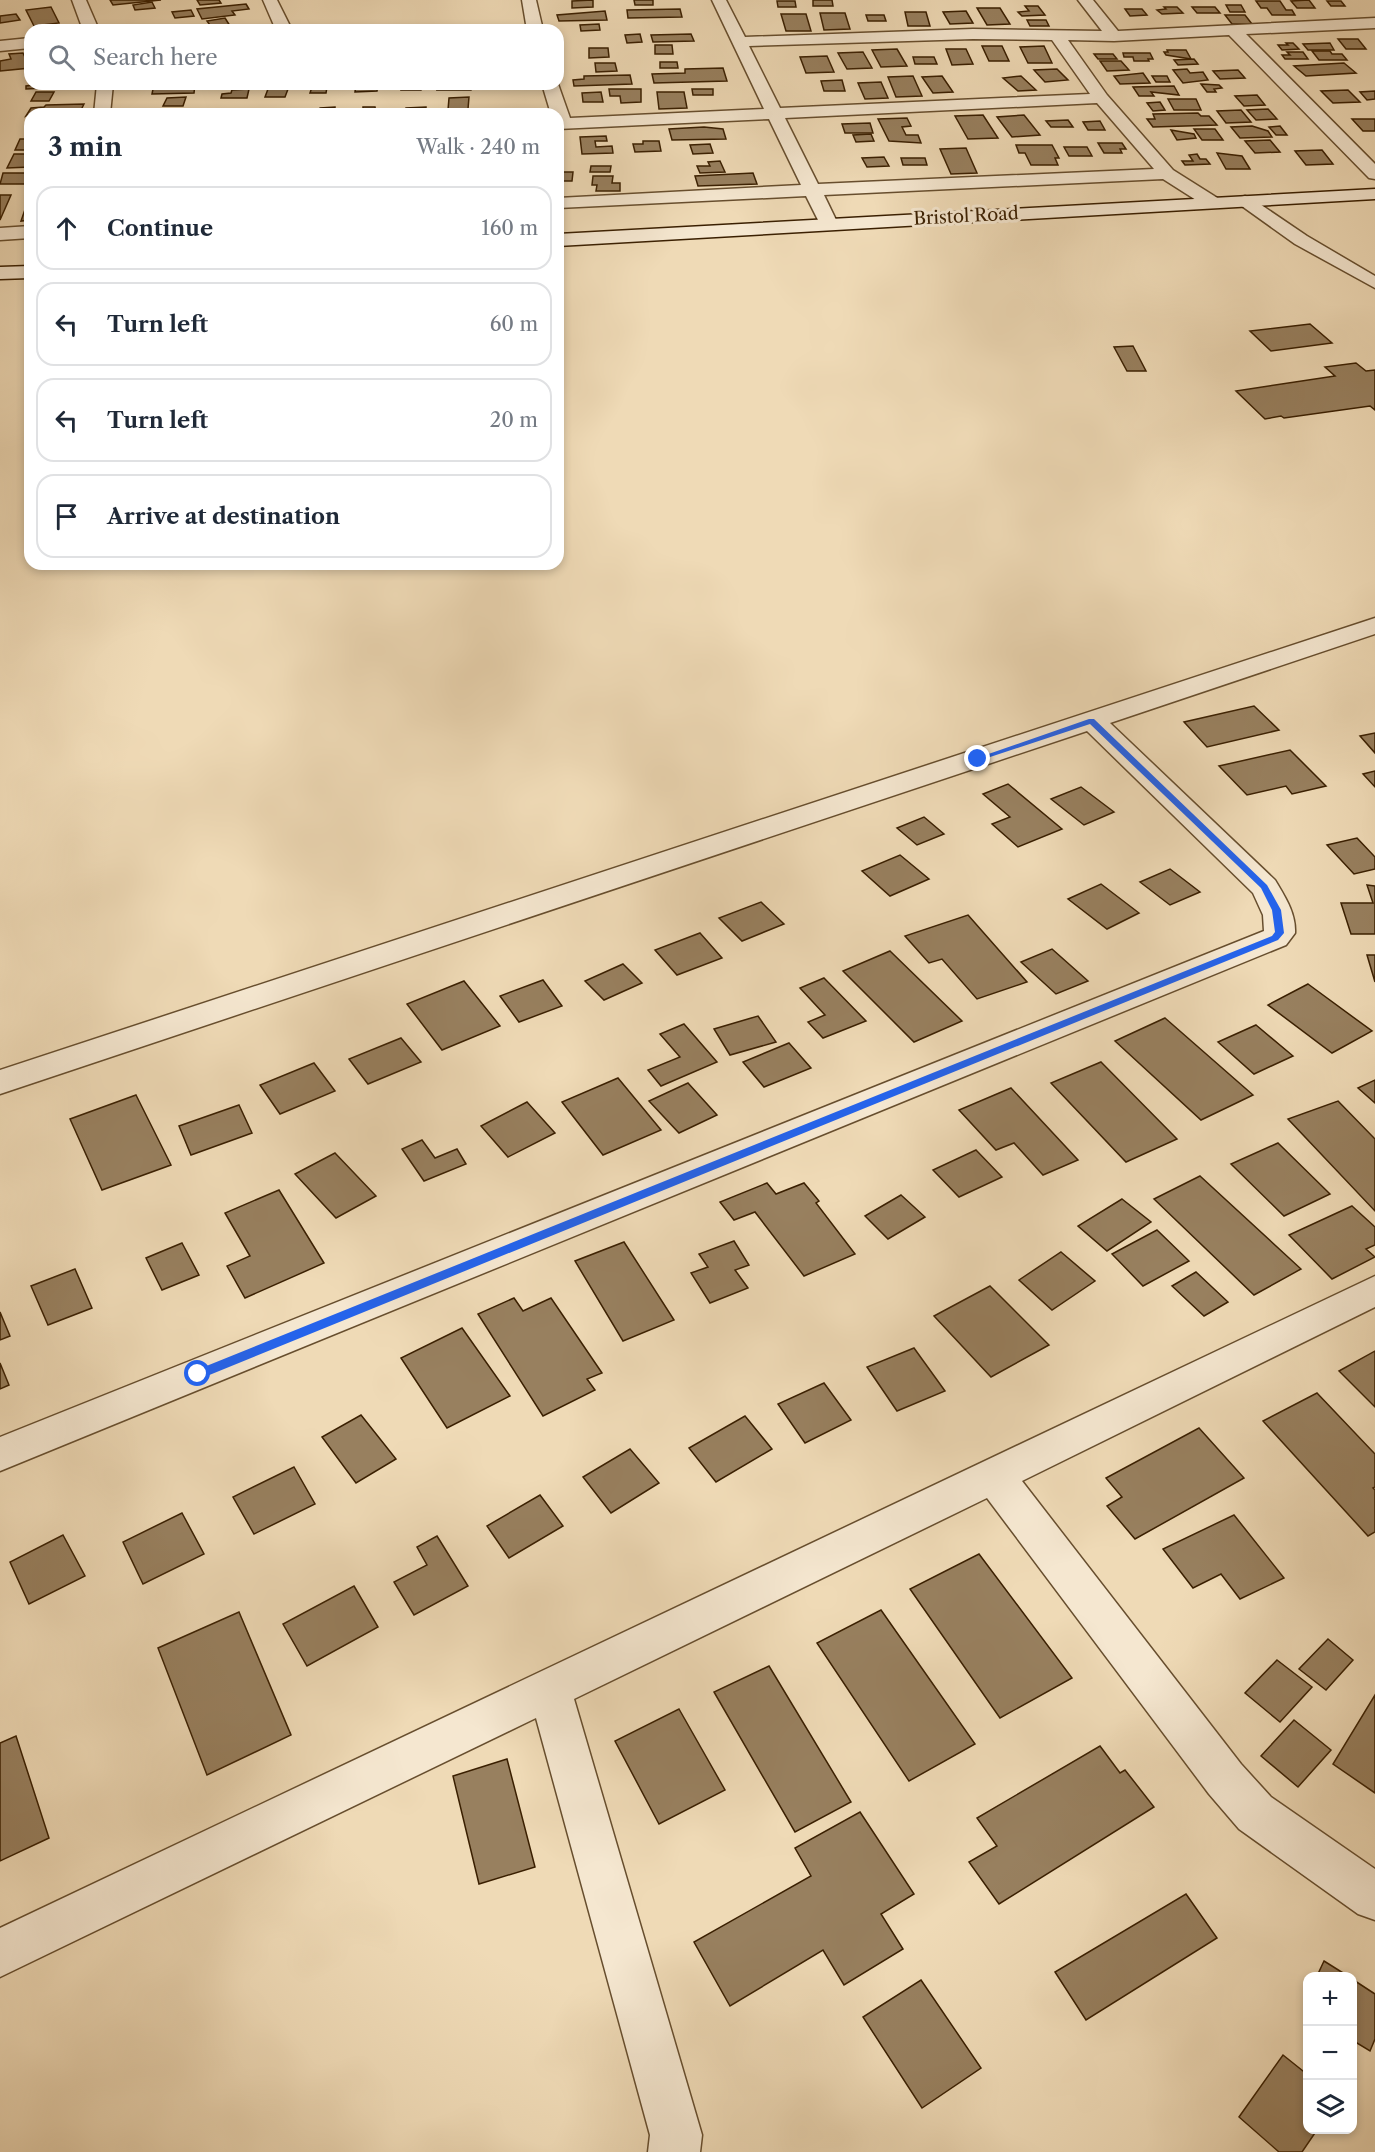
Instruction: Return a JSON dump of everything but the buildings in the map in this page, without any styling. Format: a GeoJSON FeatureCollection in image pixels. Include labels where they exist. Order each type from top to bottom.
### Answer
{"type":"FeatureCollection","features":[{"type":"Feature","properties":{"kind":"street"},"geometry":{"type":"LineString","coordinates":[[79,0],[89,24]]}},
{"type":"Feature","properties":{"kind":"street"},"geometry":{"type":"LineString","coordinates":[[279,0],[271,0],[281,24]]}},
{"type":"Feature","properties":{"kind":"street"},"geometry":{"type":"LineString","coordinates":[[529,0],[534,24]]}},
{"type":"Feature","properties":{"kind":"street"},"geometry":{"type":"LineString","coordinates":[[719,0],[830,224]]}},
{"type":"Feature","properties":{"kind":"street"},"geometry":{"type":"LineString","coordinates":[[1084,0],[1114,36]]}},
{"type":"Feature","properties":{"kind":"street"},"geometry":{"type":"LineString","coordinates":[[740,42],[973,34],[1114,36],[1375,23]]}},
{"type":"Feature","properties":{"kind":"street"},"geometry":{"type":"LineString","coordinates":[[1233,30],[1375,174]]}},
{"type":"Feature","properties":{"kind":"street"},"geometry":{"type":"LineString","coordinates":[[1058,37],[1101,98],[1167,174],[1213,202]]}},
{"type":"Feature","properties":{"kind":"street"},"geometry":{"type":"LineString","coordinates":[[0,45],[24,43]]}},
{"type":"Feature","properties":{"kind":"street"},"geometry":{"type":"LineString","coordinates":[[103,108],[104,90]]}},
{"type":"Feature","properties":{"kind":"street"},"geometry":{"type":"LineString","coordinates":[[552,90],[556,108]]}},
{"type":"Feature","properties":{"kind":"street"},"geometry":{"type":"LineString","coordinates":[[564,124],[1101,98]]}},
{"type":"Feature","properties":{"kind":"street"},"geometry":{"type":"LineString","coordinates":[[564,203],[812,189],[1167,174]]}},
{"type":"Feature","properties":{"kind":"street","name":"Bristol Road"},"geometry":{"type":"LineString","coordinates":[[564,240],[1375,194]]}},
{"type":"Feature","properties":{"kind":"street"},"geometry":{"type":"LineString","coordinates":[[0,234],[24,232]]}},
{"type":"Feature","properties":{"kind":"street"},"geometry":{"type":"LineString","coordinates":[[0,273],[24,272]]}},
{"type":"Feature","properties":{"kind":"street"},"geometry":{"type":"LineString","coordinates":[[0,1082],[1372,630]]}},
{"type":"Feature","properties":{"kind":"street"},"geometry":{"type":"LineString","coordinates":[[0,1454],[1275,938],[1280,933],[1280,920],[1273,901],[1264,887],[1092,721]]}},
{"type":"Feature","properties":{"kind":"street"},"geometry":{"type":"LineString","coordinates":[[0,1953],[549,1688],[995,1477],[1375,1290]]}},
{"type":"Feature","properties":{"kind":"street"},"geometry":{"type":"LineString","coordinates":[[995,1477],[1225,1779],[1255,1813],[1375,1897]]}},
{"type":"Feature","properties":{"kind":"street"},"geometry":{"type":"LineString","coordinates":[[549,1688],[676,2135],[674,2152]]}},
{"type":"Feature","properties":{"kind":"lane"},"geometry":{"type":"LineString","coordinates":[[1245,201],[1301,240],[1375,283]]}},
{"type":"Feature","properties":{"kind":"route"},"geometry":{"type":"LineString","coordinates":[[198,1374],[1275,938],[1280,933],[1277,910],[1264,887],[1092,721],[978,759]]}}]}
